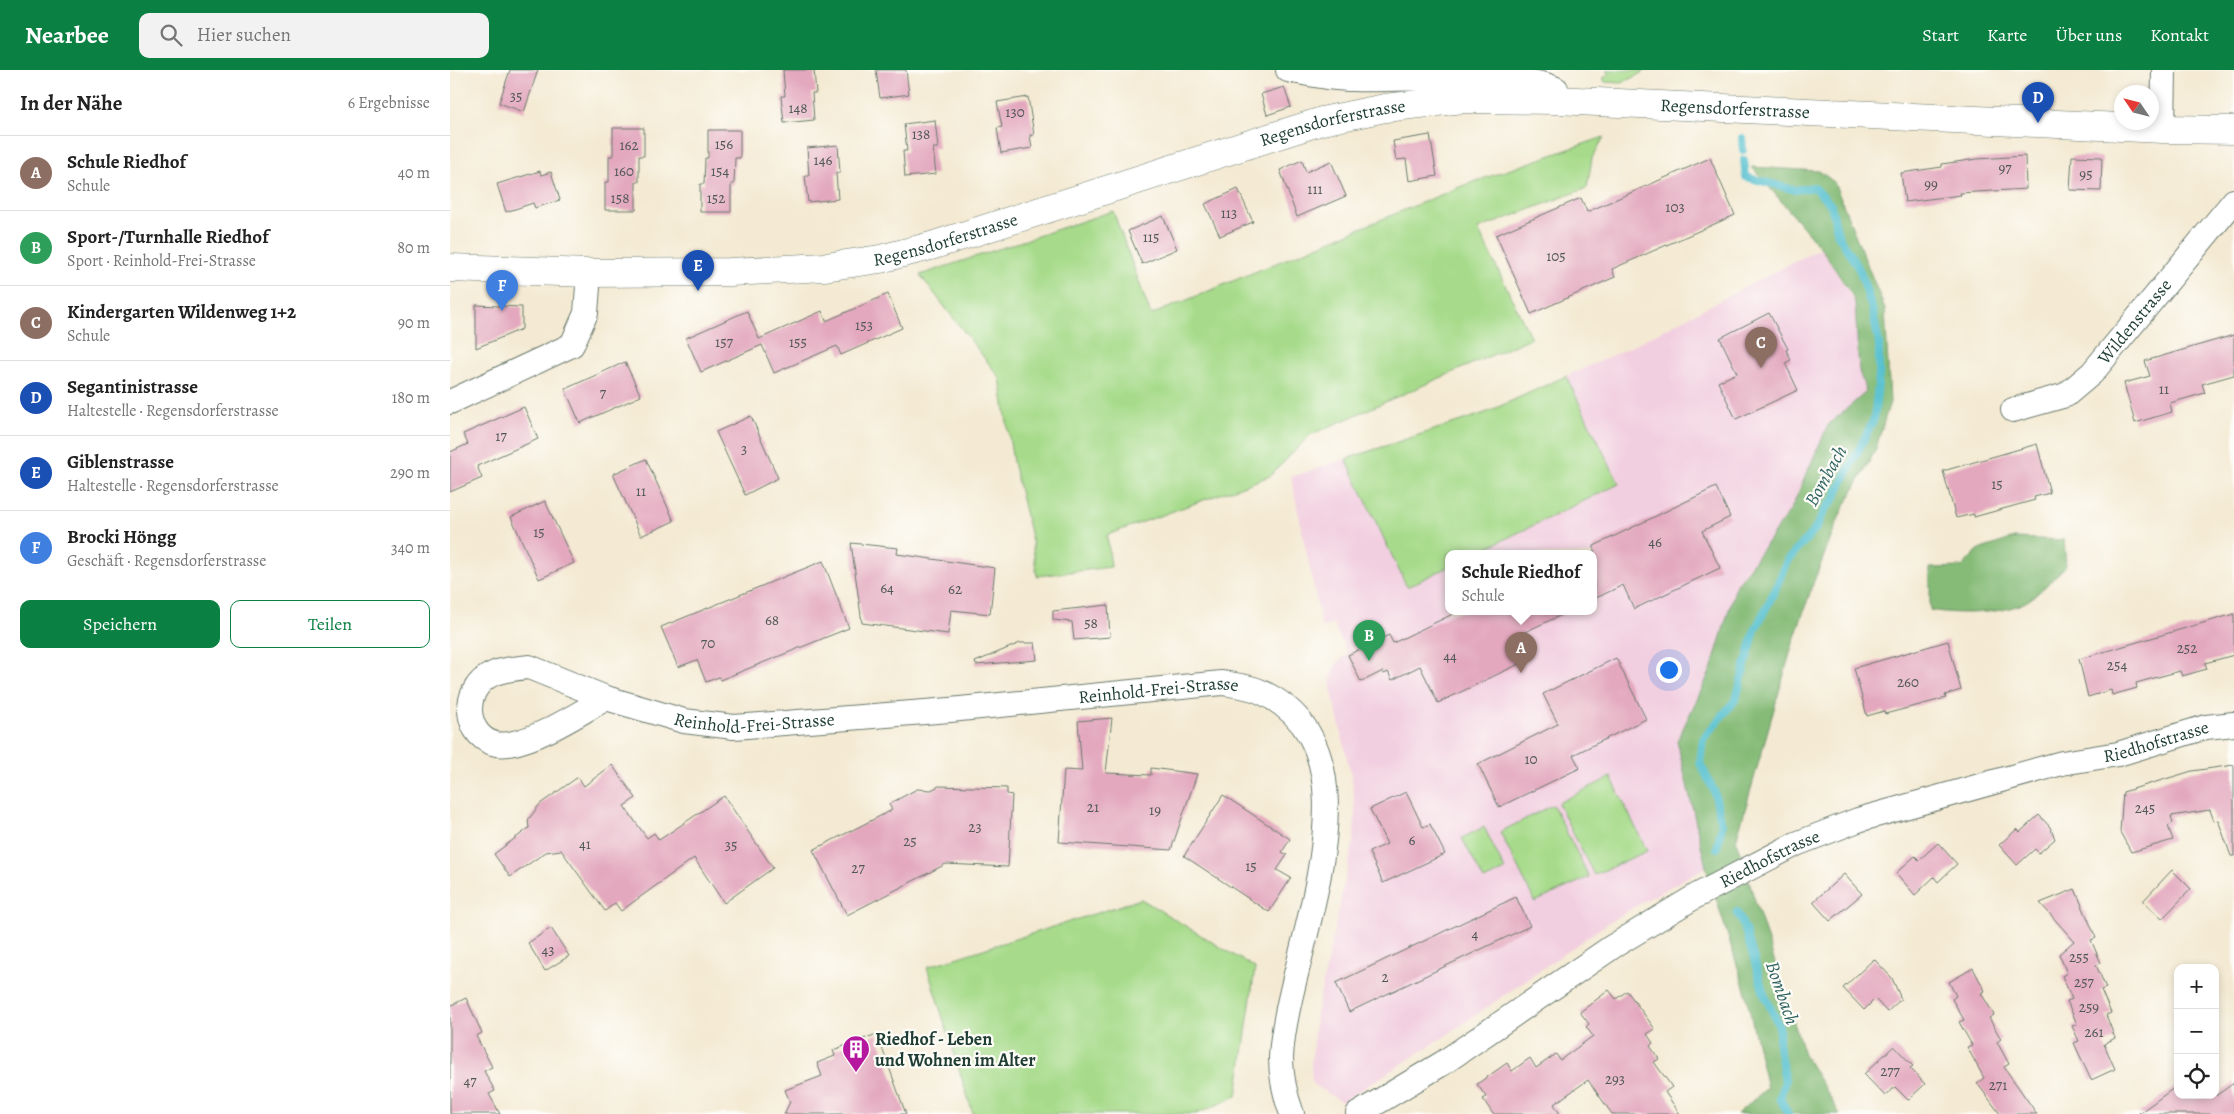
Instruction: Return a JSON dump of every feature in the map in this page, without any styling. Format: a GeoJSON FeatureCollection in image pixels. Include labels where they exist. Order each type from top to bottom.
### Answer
{"type":"FeatureCollection","features":[{"type":"Feature","properties":{"kind":"street"},"geometry":{"type":"LineString","coordinates":[[1288,70],[1353,79],[1462,73],[1522,75],[1549,83],[1556,89],[1556,100]]}},
{"type":"Feature","properties":{"kind":"street"},"geometry":{"type":"LineString","coordinates":[[2163,129],[2164,70]]}},
{"type":"Feature","properties":{"kind":"street","name":"Regensdorferstrasse"},"geometry":{"type":"LineString","coordinates":[[450,268],[589,272],[730,272],[825,267],[880,259],[931,246],[1322,121],[1386,108],[1463,99],[1556,100],[2163,129],[2234,130]]}},
{"type":"Feature","properties":{"kind":"street","name":"Wildenstrasse"},"geometry":{"type":"LineString","coordinates":[[2013,410],[2066,395],[2092,373],[2234,201]]}},
{"type":"Feature","properties":{"kind":"street"},"geometry":{"type":"LineString","coordinates":[[450,402],[572,345],[586,313],[589,272]]}},
{"type":"Feature","properties":{"kind":"street","name":"Reinhold-Frei-Strasse"},"geometry":{"type":"LineString","coordinates":[[606,698],[534,736],[508,744],[493,744],[478,732],[470,719],[469,702],[475,688],[494,673],[530,667],[606,698],[684,721],[734,727],[950,710],[1222,683],[1259,690],[1294,714],[1306,730],[1318,756],[1325,784],[1327,820],[1324,854],[1286,1022],[1281,1060],[1292,1114]]}},
{"type":"Feature","properties":{"kind":"street","name":"Riedhofstrasse"},"geometry":{"type":"LineString","coordinates":[[1358,1114],[1443,1063],[1612,947],[1706,890],[1796,844],[1858,820],[2062,763],[2118,754],[2206,727],[2234,724]]}},
{"type":"Feature","properties":{"kind":"shaded area"},"geometry":{"type":"Polygon","coordinates":[[[1821,248],[1855,303],[1859,371],[1866,392],[1828,425],[1791,509],[1736,586],[1711,670],[1677,740],[1706,867],[1608,923],[1444,1037],[1342,1102],[1312,1084],[1311,1066],[1316,1015],[1354,838],[1353,784],[1330,684],[1333,669],[1348,654],[1333,623],[1322,628],[1291,477],[1485,413],[1626,349],[1821,248]]]}},
{"type":"Feature","properties":{"kind":"green space"},"geometry":{"type":"Polygon","coordinates":[[[1606,70],[1647,70],[1622,83],[1605,82],[1603,78],[1609,75],[1606,70]]]}},
{"type":"Feature","properties":{"kind":"green space"},"geometry":{"type":"Polygon","coordinates":[[[1604,137],[1592,158],[1587,188],[1478,229],[1531,338],[1310,435],[1270,476],[1107,535],[1111,567],[1037,576],[1032,541],[1013,462],[1000,378],[920,275],[1113,211],[1151,315],[1462,186],[1604,137]]]}},
{"type":"Feature","properties":{"kind":"green space"},"geometry":{"type":"Polygon","coordinates":[[[1752,167],[1819,171],[1834,182],[1885,309],[1890,402],[1875,451],[1840,515],[1814,581],[1793,643],[1736,841],[1804,1054],[1840,1114],[1737,1114],[1767,1088],[1745,990],[1706,867],[1677,741],[1711,670],[1736,586],[1791,509],[1828,425],[1866,392],[1859,371],[1855,303],[1852,295],[1821,248],[1752,167]]]}},
{"type":"Feature","properties":{"kind":"green space"},"geometry":{"type":"Polygon","coordinates":[[[1566,376],[1619,484],[1482,550],[1445,550],[1445,568],[1407,587],[1346,459],[1485,413],[1566,376]]]}},
{"type":"Feature","properties":{"kind":"green space"},"geometry":{"type":"Polygon","coordinates":[[[2014,538],[2064,540],[2066,566],[2029,600],[2007,609],[1967,613],[1930,610],[1930,568],[1962,567],[1978,550],[2014,538]]]}},
{"type":"Feature","properties":{"kind":"green space"},"geometry":{"type":"Polygon","coordinates":[[[1611,777],[1647,851],[1594,875],[1558,803],[1611,777]]]}},
{"type":"Feature","properties":{"kind":"green space"},"geometry":{"type":"Polygon","coordinates":[[[1553,805],[1589,877],[1535,902],[1500,832],[1553,805]]]}},
{"type":"Feature","properties":{"kind":"green space"},"geometry":{"type":"Polygon","coordinates":[[[1484,827],[1505,870],[1484,880],[1462,838],[1484,827]]]}},
{"type":"Feature","properties":{"kind":"green space"},"geometry":{"type":"Polygon","coordinates":[[[1141,899],[1255,968],[1237,1096],[1196,1114],[973,1114],[927,967],[1141,899]]]}},
{"type":"Feature","properties":{"kind":"building"},"geometry":{"type":"Polygon","coordinates":[[[510,70],[538,70],[524,112],[499,103],[510,70]]]}},
{"type":"Feature","properties":{"kind":"building"},"geometry":{"type":"Polygon","coordinates":[[[783,70],[814,70],[816,93],[812,93],[814,120],[784,123],[781,96],[785,96],[783,70]]]}},
{"type":"Feature","properties":{"kind":"building"},"geometry":{"type":"Polygon","coordinates":[[[876,70],[906,70],[909,94],[880,98],[876,70]]]}},
{"type":"Feature","properties":{"kind":"building"},"geometry":{"type":"Polygon","coordinates":[[[1284,87],[1291,107],[1267,115],[1261,94],[1284,87]]]}},
{"type":"Feature","properties":{"kind":"building"},"geometry":{"type":"Polygon","coordinates":[[[1028,97],[1034,135],[1030,135],[1032,148],[1001,153],[997,128],[1002,127],[997,102],[1028,97]]]}},
{"type":"Feature","properties":{"kind":"building"},"geometry":{"type":"Polygon","coordinates":[[[935,120],[938,148],[933,148],[936,174],[905,177],[903,151],[907,151],[904,124],[935,120]]]}},
{"type":"Feature","properties":{"kind":"building"},"geometry":{"type":"Polygon","coordinates":[[[613,128],[644,128],[644,156],[639,156],[639,182],[636,182],[636,210],[605,210],[605,182],[609,182],[609,156],[613,156],[613,128]]]}},
{"type":"Feature","properties":{"kind":"building"},"geometry":{"type":"Polygon","coordinates":[[[708,130],[740,130],[740,158],[735,158],[734,184],[731,184],[731,212],[700,212],[700,184],[704,184],[705,158],[708,158],[708,130]]]}},
{"type":"Feature","properties":{"kind":"building"},"geometry":{"type":"Polygon","coordinates":[[[1430,135],[1437,176],[1409,181],[1406,159],[1396,160],[1393,141],[1430,135]]]}},
{"type":"Feature","properties":{"kind":"building"},"geometry":{"type":"Polygon","coordinates":[[[838,145],[840,173],[836,173],[838,199],[808,202],[805,176],[809,176],[807,148],[838,145]]]}},
{"type":"Feature","properties":{"kind":"building"},"geometry":{"type":"Polygon","coordinates":[[[2025,156],[2026,189],[1960,193],[1961,195],[1905,202],[1901,173],[1942,167],[1942,164],[1977,159],[2025,156]]]}},
{"type":"Feature","properties":{"kind":"building"},"geometry":{"type":"Polygon","coordinates":[[[2072,156],[2102,157],[2101,191],[2070,190],[2072,156]]]}},
{"type":"Feature","properties":{"kind":"building"},"geometry":{"type":"Polygon","coordinates":[[[1710,158],[1735,215],[1612,269],[1615,277],[1531,314],[1496,235],[1581,198],[1587,212],[1710,158]]]}},
{"type":"Feature","properties":{"kind":"building"},"geometry":{"type":"Polygon","coordinates":[[[1302,160],[1306,172],[1331,161],[1346,196],[1297,217],[1280,170],[1302,160]]]}},
{"type":"Feature","properties":{"kind":"building"},"geometry":{"type":"Polygon","coordinates":[[[540,171],[541,175],[551,172],[560,200],[535,208],[533,203],[506,212],[497,184],[540,171]]]}},
{"type":"Feature","properties":{"kind":"building"},"geometry":{"type":"Polygon","coordinates":[[[1238,189],[1253,222],[1220,236],[1205,204],[1238,189]]]}},
{"type":"Feature","properties":{"kind":"building"},"geometry":{"type":"Polygon","coordinates":[[[1163,216],[1177,249],[1142,264],[1128,231],[1163,216]]]}},
{"type":"Feature","properties":{"kind":"building"},"geometry":{"type":"Polygon","coordinates":[[[888,294],[902,328],[841,355],[837,346],[774,373],[762,345],[701,372],[686,338],[747,311],[759,339],[822,311],[826,321],[888,294]]]}},
{"type":"Feature","properties":{"kind":"building"},"geometry":{"type":"Polygon","coordinates":[[[476,305],[522,307],[522,329],[476,348],[476,305]]]}},
{"type":"Feature","properties":{"kind":"building"},"geometry":{"type":"Polygon","coordinates":[[[1769,313],[1788,349],[1786,350],[1791,360],[1785,363],[1798,390],[1736,419],[1718,382],[1737,373],[1720,338],[1769,313]]]}},
{"type":"Feature","properties":{"kind":"building"},"geometry":{"type":"Polygon","coordinates":[[[2234,335],[2234,375],[2202,384],[2205,393],[2170,403],[2172,412],[2135,423],[2124,383],[2150,376],[2145,361],[2234,335]]]}},
{"type":"Feature","properties":{"kind":"building"},"geometry":{"type":"Polygon","coordinates":[[[625,362],[641,396],[580,423],[565,389],[625,362]]]}},
{"type":"Feature","properties":{"kind":"building"},"geometry":{"type":"Polygon","coordinates":[[[524,407],[538,439],[477,466],[482,478],[450,492],[450,452],[468,444],[463,434],[524,407]]]}},
{"type":"Feature","properties":{"kind":"building"},"geometry":{"type":"Polygon","coordinates":[[[751,416],[778,478],[745,495],[716,432],[751,416]]]}},
{"type":"Feature","properties":{"kind":"building"},"geometry":{"type":"Polygon","coordinates":[[[2037,444],[2050,493],[2034,497],[2035,500],[1974,517],[1974,514],[1956,518],[1943,471],[2037,444]]]}},
{"type":"Feature","properties":{"kind":"building"},"geometry":{"type":"Polygon","coordinates":[[[646,459],[674,521],[641,536],[613,474],[646,459]]]}},
{"type":"Feature","properties":{"kind":"building"},"geometry":{"type":"Polygon","coordinates":[[[1716,487],[1730,517],[1702,531],[1720,568],[1634,609],[1623,585],[1597,598],[1597,550],[1594,550],[1594,546],[1716,487]]]}},
{"type":"Feature","properties":{"kind":"building"},"geometry":{"type":"Polygon","coordinates":[[[545,501],[574,563],[539,579],[511,517],[545,501]]]}},
{"type":"Feature","properties":{"kind":"building"},"geometry":{"type":"Polygon","coordinates":[[[851,543],[898,548],[897,554],[995,568],[990,614],[951,610],[948,634],[862,623],[851,543]]]}},
{"type":"Feature","properties":{"kind":"building"},"geometry":{"type":"Polygon","coordinates":[[[823,561],[849,628],[720,680],[719,677],[706,682],[697,660],[678,667],[661,627],[823,561]]]}},
{"type":"Feature","properties":{"kind":"building"},"geometry":{"type":"Polygon","coordinates":[[[1108,605],[1110,637],[1074,640],[1072,622],[1053,620],[1053,611],[1108,605]]]}},
{"type":"Feature","properties":{"kind":"building"},"geometry":{"type":"Polygon","coordinates":[[[2234,614],[2234,655],[2205,663],[2207,669],[2182,676],[2180,671],[2136,683],[2137,688],[2112,695],[2111,690],[2088,697],[2079,659],[2234,614]]]}},
{"type":"Feature","properties":{"kind":"building"},"geometry":{"type":"Polygon","coordinates":[[[1451,615],[1562,615],[1512,638],[1523,662],[1438,703],[1420,666],[1392,680],[1388,672],[1384,674],[1383,671],[1361,682],[1348,655],[1389,635],[1393,643],[1451,615]]]}},
{"type":"Feature","properties":{"kind":"building"},"geometry":{"type":"Polygon","coordinates":[[[1948,641],[1961,690],[1945,695],[1946,698],[1885,714],[1884,711],[1867,716],[1854,668],[1948,641]]]}},
{"type":"Feature","properties":{"kind":"building"},"geometry":{"type":"Polygon","coordinates":[[[1020,643],[1035,643],[1037,660],[976,665],[975,662],[1020,643]]]}},
{"type":"Feature","properties":{"kind":"building"},"geometry":{"type":"Polygon","coordinates":[[[1616,658],[1646,719],[1573,755],[1580,768],[1499,807],[1478,764],[1558,724],[1543,694],[1616,658]]]}},
{"type":"Feature","properties":{"kind":"building"},"geometry":{"type":"Polygon","coordinates":[[[1112,718],[1106,773],[1151,775],[1151,768],[1197,774],[1171,850],[1059,842],[1064,770],[1082,771],[1078,721],[1112,718]]]}},
{"type":"Feature","properties":{"kind":"building"},"geometry":{"type":"Polygon","coordinates":[[[612,765],[636,798],[624,806],[647,838],[654,833],[659,840],[724,796],[773,868],[724,903],[694,858],[621,911],[615,903],[605,911],[561,850],[546,852],[510,877],[494,854],[529,828],[528,820],[540,804],[578,777],[584,786],[612,765]]]}},
{"type":"Feature","properties":{"kind":"building"},"geometry":{"type":"Polygon","coordinates":[[[2234,765],[2234,856],[2231,856],[2218,820],[2214,821],[2210,810],[2171,816],[2173,823],[2168,826],[2173,840],[2131,852],[2120,832],[2123,792],[2192,771],[2234,765]]]}},
{"type":"Feature","properties":{"kind":"building"},"geometry":{"type":"Polygon","coordinates":[[[939,786],[1007,788],[1007,794],[1012,795],[1008,867],[946,864],[847,915],[813,850],[892,810],[889,804],[917,789],[931,790],[939,786]]]}},
{"type":"Feature","properties":{"kind":"building"},"geometry":{"type":"Polygon","coordinates":[[[1406,792],[1423,827],[1430,824],[1445,854],[1383,883],[1369,852],[1387,844],[1370,809],[1406,792]]]}},
{"type":"Feature","properties":{"kind":"building"},"geometry":{"type":"Polygon","coordinates":[[[1223,795],[1290,839],[1282,852],[1287,855],[1277,870],[1291,878],[1269,912],[1184,856],[1223,795]]]}},
{"type":"Feature","properties":{"kind":"building"},"geometry":{"type":"Polygon","coordinates":[[[2039,815],[2050,827],[2055,839],[2039,853],[2035,849],[2017,865],[1999,845],[2017,829],[2020,832],[2039,815]]]}},
{"type":"Feature","properties":{"kind":"building"},"geometry":{"type":"Polygon","coordinates":[[[1938,843],[1957,864],[1938,882],[1934,877],[1915,895],[1896,873],[1915,856],[1919,860],[1938,843]]]}},
{"type":"Feature","properties":{"kind":"building"},"geometry":{"type":"Polygon","coordinates":[[[2172,870],[2191,889],[2162,919],[2143,901],[2172,870]]]}},
{"type":"Feature","properties":{"kind":"building"},"geometry":{"type":"Polygon","coordinates":[[[1844,874],[1862,894],[1830,921],[1813,902],[1844,874]]]}},
{"type":"Feature","properties":{"kind":"building"},"geometry":{"type":"Polygon","coordinates":[[[2075,889],[2096,938],[2091,940],[2101,963],[2096,965],[2106,988],[2101,990],[2111,1013],[2106,1015],[2115,1038],[2104,1044],[2115,1069],[2091,1080],[2074,1043],[2079,1041],[2072,1026],[2077,1024],[2067,1001],[2072,999],[2062,976],[2067,973],[2059,954],[2074,941],[2040,903],[2075,889]]]}},
{"type":"Feature","properties":{"kind":"building"},"geometry":{"type":"Polygon","coordinates":[[[1516,897],[1530,926],[1349,1012],[1336,983],[1516,897]]]}},
{"type":"Feature","properties":{"kind":"building"},"geometry":{"type":"Polygon","coordinates":[[[551,928],[569,956],[545,971],[528,943],[551,928]]]}},
{"type":"Feature","properties":{"kind":"building"},"geometry":{"type":"Polygon","coordinates":[[[1874,959],[1892,978],[1901,999],[1887,1012],[1875,999],[1864,1010],[1843,988],[1874,959]]]}},
{"type":"Feature","properties":{"kind":"building"},"geometry":{"type":"Polygon","coordinates":[[[1973,968],[1985,991],[1981,993],[1994,1015],[1989,1018],[2001,1039],[1997,1042],[2009,1064],[2004,1067],[2037,1114],[2000,1114],[1977,1083],[1984,1078],[1967,1047],[1972,1045],[1959,1022],[1964,1020],[1952,999],[1956,996],[1949,982],[1973,968]]]}},
{"type":"Feature","properties":{"kind":"building"},"geometry":{"type":"Polygon","coordinates":[[[1609,990],[1616,999],[1627,991],[1655,1029],[1647,1034],[1653,1043],[1650,1046],[1659,1059],[1654,1062],[1672,1087],[1665,1092],[1680,1114],[1612,1114],[1588,1080],[1554,1104],[1560,1114],[1493,1114],[1483,1099],[1486,1097],[1477,1084],[1507,1063],[1512,1071],[1530,1058],[1536,1068],[1556,1054],[1560,1060],[1593,1036],[1586,1027],[1589,1024],[1580,1012],[1609,990]]]}},
{"type":"Feature","properties":{"kind":"building"},"geometry":{"type":"Polygon","coordinates":[[[466,998],[482,1033],[476,1036],[492,1067],[484,1071],[495,1091],[489,1094],[500,1114],[450,1114],[450,1006],[466,998]]]}},
{"type":"Feature","properties":{"kind":"building","name":"Riedhof - Leben und Wohnen im Alter"},"geometry":{"type":"Polygon","coordinates":[[[877,1034],[906,1114],[784,1114],[790,1102],[785,1090],[822,1076],[817,1063],[835,1056],[833,1050],[877,1034]]]}},
{"type":"Feature","properties":{"kind":"building"},"geometry":{"type":"Polygon","coordinates":[[[1894,1046],[1913,1066],[1910,1068],[1925,1084],[1908,1100],[1895,1087],[1885,1096],[1864,1074],[1894,1046]]]}},
{"type":"Feature","properties":{"kind":"building"},"geometry":{"type":"Polygon","coordinates":[[[2234,1083],[2234,1114],[2138,1114],[2174,1088],[2174,1099],[2219,1099],[2219,1094],[2234,1083]]]}},
{"type":"Feature","properties":{"kind":"waterway","name":"Bombach"},"geometry":{"type":"LineString","coordinates":[[1742,138],[1743,150]]}},
{"type":"Feature","properties":{"kind":"waterway","name":"Bombach"},"geometry":{"type":"LineString","coordinates":[[1717,848],[1722,825],[1714,791],[1700,763],[1703,739],[1736,699],[1755,630],[1787,561],[1816,528],[1826,508],[1833,501],[1874,419],[1879,375],[1879,344],[1873,312],[1860,271],[1838,235],[1831,205],[1814,187],[1795,190],[1746,177],[1744,160]]}},
{"type":"Feature","properties":{"kind":"waterway","name":"Bombach"},"geometry":{"type":"LineString","coordinates":[[1737,912],[1746,932],[1764,994],[1779,1026],[1779,1047],[1785,1081],[1780,1098],[1788,1114]]}},
{"type":"Feature","properties":{"kind":"place","name":"Segantinistrasse"},"geometry":{"type":"Point","coordinates":[2038,123]}},
{"type":"Feature","properties":{"kind":"place","name":"Giblenstrasse"},"geometry":{"type":"Point","coordinates":[698,291]}},
{"type":"Feature","properties":{"kind":"place","name":"Brocki Höngg"},"geometry":{"type":"Point","coordinates":[502,311]}},
{"type":"Feature","properties":{"kind":"place","name":"Kindergarten Wildenweg 1+2"},"geometry":{"type":"Point","coordinates":[1761,368]}},
{"type":"Feature","properties":{"kind":"place","name":"Sport-/Turnhalle Riedhof"},"geometry":{"type":"Point","coordinates":[1369,661]}},
{"type":"Feature","properties":{"kind":"place","name":"Schule Riedhof"},"geometry":{"type":"Point","coordinates":[1521,673]}},
{"type":"Feature","properties":{"kind":"place","name":"Riedhof - Leben und Wohnen im Alter"},"geometry":{"type":"Point","coordinates":[856,1073]}}]}
